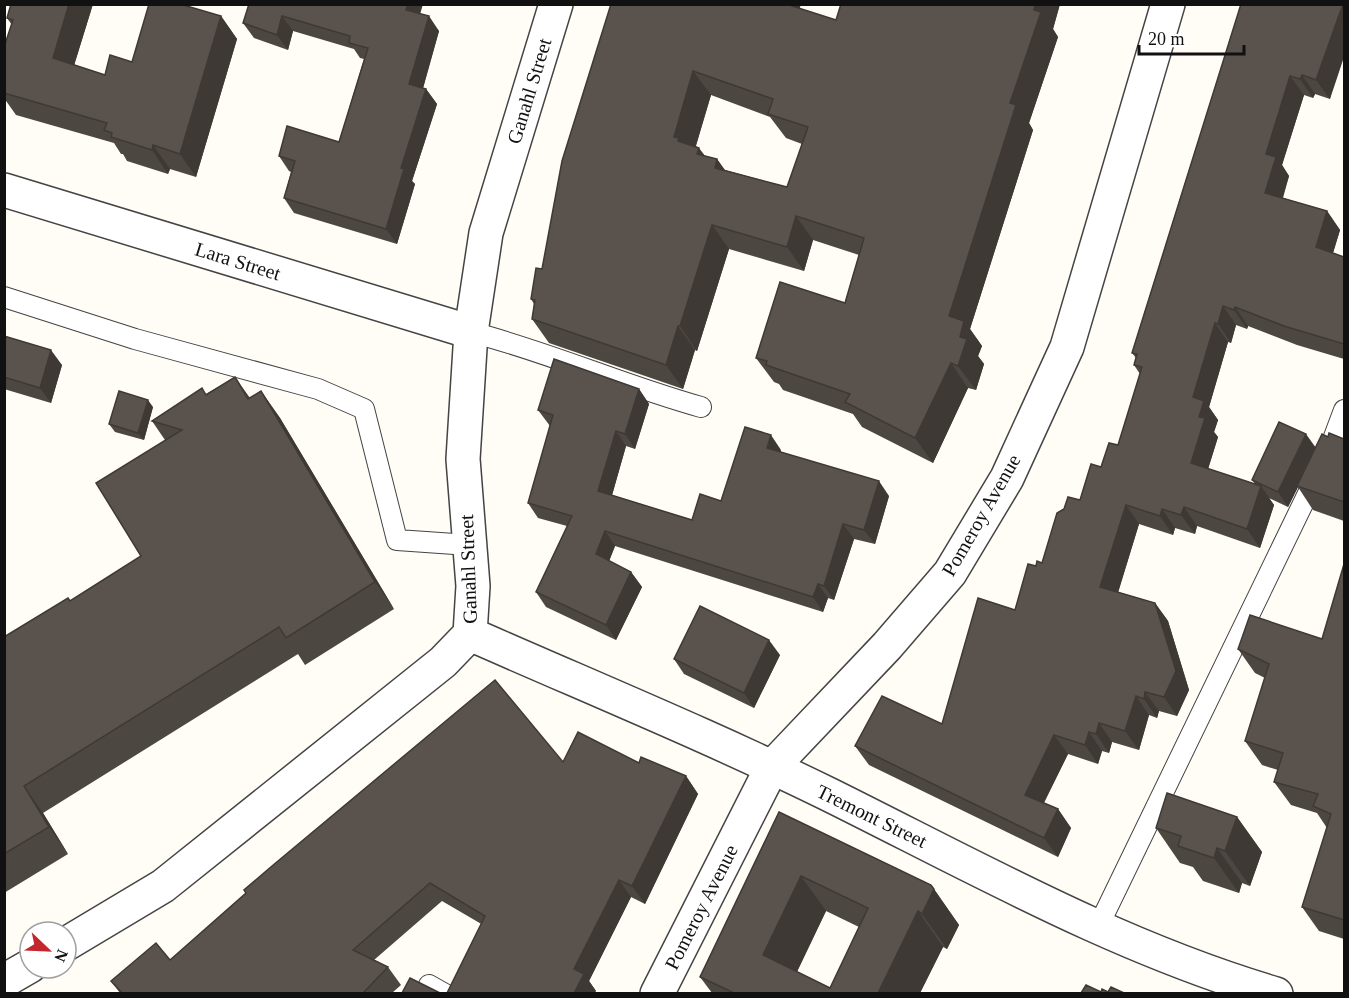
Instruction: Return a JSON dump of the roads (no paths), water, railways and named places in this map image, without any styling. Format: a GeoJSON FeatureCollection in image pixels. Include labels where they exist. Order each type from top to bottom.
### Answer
{"type":"FeatureCollection","features":[{"type":"Feature","properties":{"kind":"street","name":"Ganahl Street"},"geometry":{"type":"LineString","coordinates":[[78,937],[163,886],[443,662],[470,634],[473,586],[462,459],[471,332],[486,233],[556,4]]}},
{"type":"Feature","properties":{"kind":"street","name":"Pomeroy Avenue"},"geometry":{"type":"LineString","coordinates":[[657,993],[772,767],[887,646],[950,573],[1006,478],[1066,347],[1168,4]]}},
{"type":"Feature","properties":{"kind":"street","name":"Lara Street"},"geometry":{"type":"LineString","coordinates":[[4,190],[471,332]]}},
{"type":"Feature","properties":{"kind":"street","name":"Tremont Street"},"geometry":{"type":"LineString","coordinates":[[470,634],[772,767],[1098,927],[1233,981],[1275,993]]}},
{"type":"Feature","properties":{"kind":"street"},"geometry":{"type":"LineString","coordinates":[[4,981],[18,973]]}},
{"type":"Feature","properties":{"kind":"lane"},"geometry":{"type":"LineString","coordinates":[[4,297],[135,339],[318,388],[364,409],[397,540],[469,545]]}},
{"type":"Feature","properties":{"kind":"lane"},"geometry":{"type":"LineString","coordinates":[[471,332],[520,344],[605,373],[642,391],[700,406]]}},
{"type":"Feature","properties":{"kind":"lane"},"geometry":{"type":"LineString","coordinates":[[1098,927],[1329,450],[1344,410]]}},
{"type":"Feature","properties":{"kind":"lane"},"geometry":{"type":"LineString","coordinates":[[4,981],[13,993]]}}]}
